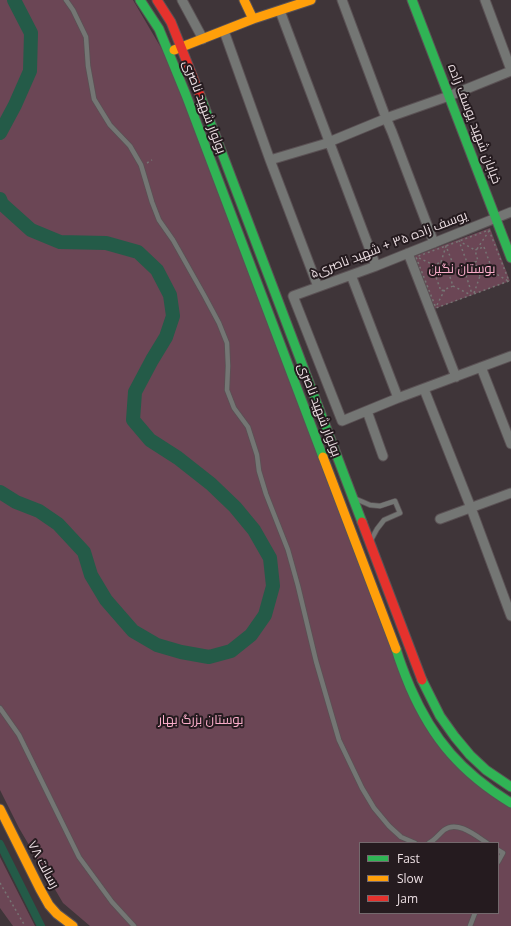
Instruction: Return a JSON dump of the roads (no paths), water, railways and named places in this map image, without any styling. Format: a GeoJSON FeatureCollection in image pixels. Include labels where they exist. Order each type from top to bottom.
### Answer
{"type":"FeatureCollection","features":[{"type":"Feature","properties":{"kind":"main road","name":"بولوار شهید ناصری"},"geometry":{"type":"LineString","coordinates":[[140,0],[159,29],[186,95],[410,687],[428,723],[444,747],[478,782],[511,803]]}},
{"type":"Feature","properties":{"kind":"main road","name":"بولوار شهید ناصری"},"geometry":{"type":"LineString","coordinates":[[157,0],[170,22],[181,47],[422,679],[440,716],[455,737],[470,755],[486,770],[511,786]]}},
{"type":"Feature","properties":{"kind":"main road"},"geometry":{"type":"LineString","coordinates":[[244,0],[253,19]]}},
{"type":"Feature","properties":{"kind":"main road"},"geometry":{"type":"LineString","coordinates":[[169,52],[253,19],[280,11],[292,3],[311,0]]}},
{"type":"Feature","properties":{"kind":"main road","name":"خیابان شهید یوسف زاده"},"geometry":{"type":"LineString","coordinates":[[412,0],[511,258]]}},
{"type":"Feature","properties":{"kind":"main road"},"geometry":{"type":"LineString","coordinates":[[308,416],[321,411]]}},
{"type":"Feature","properties":{"kind":"main road","name":"رسالت ۷۸"},"geometry":{"type":"LineString","coordinates":[[0,809],[49,905],[57,914],[73,926]]}},
{"type":"Feature","properties":{"kind":"street"},"geometry":{"type":"LineString","coordinates":[[182,0],[203,39]]}},
{"type":"Feature","properties":{"kind":"street"},"geometry":{"type":"LineString","coordinates":[[342,0],[389,117],[395,140],[434,243]]}},
{"type":"Feature","properties":{"kind":"street"},"geometry":{"type":"LineString","coordinates":[[270,160],[330,142],[389,117],[449,96],[511,70],[485,0]]}},
{"type":"Feature","properties":{"kind":"street"},"geometry":{"type":"LineString","coordinates":[[280,11],[376,266]]}},
{"type":"Feature","properties":{"kind":"street"},"geometry":{"type":"LineString","coordinates":[[224,31],[270,160],[318,287]]}},
{"type":"Feature","properties":{"kind":"street","name":"یوسف زاده ۳۵ + شهید ناصری۵"},"geometry":{"type":"LineString","coordinates":[[367,411],[342,421],[293,296],[376,266],[412,255],[434,243],[511,212]]}},
{"type":"Feature","properties":{"kind":"street"},"geometry":{"type":"LineString","coordinates":[[412,255],[456,377]]}},
{"type":"Feature","properties":{"kind":"street"},"geometry":{"type":"LineString","coordinates":[[351,275],[398,398]]}},
{"type":"Feature","properties":{"kind":"street"},"geometry":{"type":"LineString","coordinates":[[383,456],[367,411],[511,356]]}},
{"type":"Feature","properties":{"kind":"street"},"geometry":{"type":"LineString","coordinates":[[481,367],[511,444]]}},
{"type":"Feature","properties":{"kind":"street"},"geometry":{"type":"LineString","coordinates":[[424,389],[471,508],[511,616]]}},
{"type":"Feature","properties":{"kind":"street"},"geometry":{"type":"LineString","coordinates":[[440,519],[511,493]]}},
{"type":"Feature","properties":{"kind":"lane"},"geometry":{"type":"LineString","coordinates":[[66,0],[73,10],[86,37],[88,66],[94,99],[110,125],[130,146],[142,167],[152,202],[160,220],[204,295],[227,342],[227,390],[234,408],[248,427],[257,454],[259,471],[266,494],[288,550],[316,661],[339,740],[362,788],[374,808],[389,826],[401,837],[413,842]]}},
{"type":"Feature","properties":{"kind":"lane"},"geometry":{"type":"LineString","coordinates":[[354,498],[370,505],[380,506],[396,500],[400,513],[384,520],[370,541]]}},
{"type":"Feature","properties":{"kind":"lane"},"geometry":{"type":"LineString","coordinates":[[0,708],[19,735],[79,857],[112,902],[134,926]]}},
{"type":"Feature","properties":{"kind":"lane"},"geometry":{"type":"LineString","coordinates":[[432,842],[450,826],[456,826],[485,842]]}},
{"type":"Feature","properties":{"kind":"lane"},"geometry":{"type":"LineString","coordinates":[[499,851],[503,853],[499,860]]}},
{"type":"Feature","properties":{"kind":"lane"},"geometry":{"type":"LineString","coordinates":[[470,926],[475,914]]}},
{"type":"Feature","properties":{"kind":"waterway"},"geometry":{"type":"LineString","coordinates":[[0,133],[15,105],[30,71],[31,33],[14,0]]}},
{"type":"Feature","properties":{"kind":"waterway"},"geometry":{"type":"LineString","coordinates":[[0,199],[2,204],[31,230],[60,242],[106,243],[138,252],[157,270],[170,295],[173,316],[166,337],[135,392],[133,420],[150,440],[178,458],[211,484],[235,507],[254,530],[270,558],[273,586],[265,615],[251,635],[231,651],[209,657],[181,652],[157,645],[133,631],[106,600],[91,575],[84,552],[58,524],[39,511],[16,502],[0,492]]}},
{"type":"Feature","properties":{"kind":"waterway"},"geometry":{"type":"LineString","coordinates":[[0,844],[41,926]]}},
{"type":"Feature","properties":{"kind":"park label","name":"بوستان نگین"},"geometry":{"type":"Point","coordinates":[462,269]}},
{"type":"Feature","properties":{"kind":"park label","name":"بوستان بزرگ بهار"},"geometry":{"type":"Point","coordinates":[201,720]}}]}
